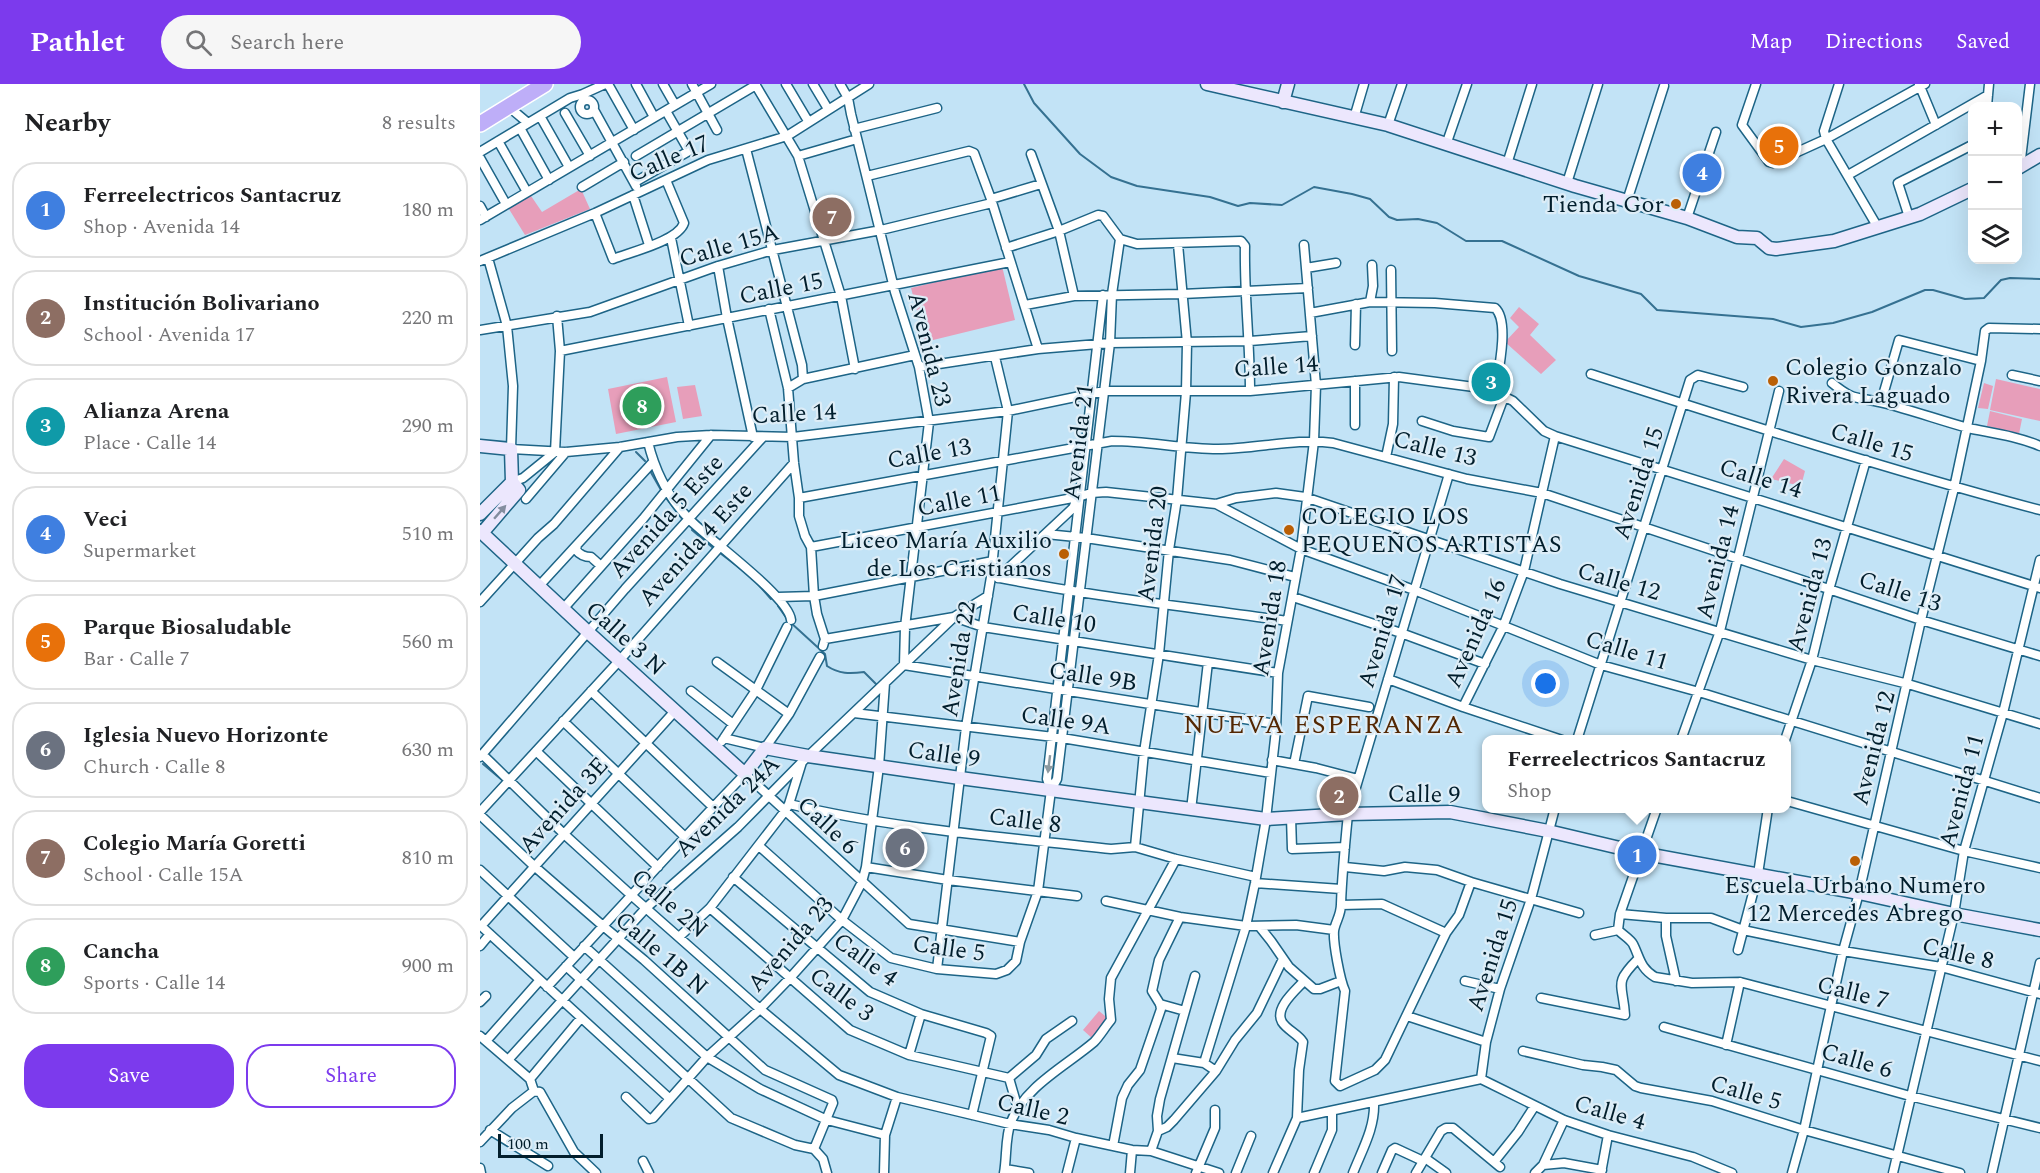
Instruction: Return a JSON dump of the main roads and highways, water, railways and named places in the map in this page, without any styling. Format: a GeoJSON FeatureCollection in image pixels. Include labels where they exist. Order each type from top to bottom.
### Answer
{"type":"FeatureCollection","features":[{"type":"Feature","properties":{"kind":"highway"},"geometry":{"type":"LineString","coordinates":[[480,124],[545,84]]}},
{"type":"Feature","properties":{"kind":"waterway"},"geometry":{"type":"LineString","coordinates":[[1024,84],[1034,103],[1080,154],[1111,177],[1137,186],[1210,197],[1238,206],[1250,203],[1282,205],[1314,187],[1352,194],[1370,199],[1389,217],[1397,220],[1418,219],[1437,223],[1466,241],[1502,241],[1579,276],[1641,294],[1657,310],[1773,319],[1801,327],[1833,323],[1872,312],[1925,290],[1965,299],[1984,298],[2001,280],[2040,279]]}},
{"type":"Feature","properties":{"kind":"waterway"},"geometry":{"type":"LineString","coordinates":[[636,452],[645,461]]}},
{"type":"Feature","properties":{"kind":"waterway"},"geometry":{"type":"LineString","coordinates":[[649,469],[661,490]]}},
{"type":"Feature","properties":{"kind":"waterway"},"geometry":{"type":"LineString","coordinates":[[666,498],[683,520]]}},
{"type":"Feature","properties":{"kind":"waterway"},"geometry":{"type":"LineString","coordinates":[[692,530],[712,547]]}},
{"type":"Feature","properties":{"kind":"waterway"},"geometry":{"type":"LineString","coordinates":[[720,553],[741,569]]}},
{"type":"Feature","properties":{"kind":"waterway"},"geometry":{"type":"LineString","coordinates":[[757,583],[771,599]]}},
{"type":"Feature","properties":{"kind":"waterway"},"geometry":{"type":"LineString","coordinates":[[778,606],[785,616]]}},
{"type":"Feature","properties":{"kind":"waterway"},"geometry":{"type":"LineString","coordinates":[[790,622],[825,654],[827,666],[845,673],[864,672],[878,686]]}},
{"type":"Feature","properties":{"kind":"waterway"},"geometry":{"type":"LineString","coordinates":[[483,764],[502,780]]}},
{"type":"Feature","properties":{"kind":"place","name":"Parque Biosaludable"},"geometry":{"type":"Point","coordinates":[1779,146]}},
{"type":"Feature","properties":{"kind":"place","name":"Veci"},"geometry":{"type":"Point","coordinates":[1702,173]}},
{"type":"Feature","properties":{"kind":"place","name":"Tienda Gor"},"geometry":{"type":"Point","coordinates":[1676,204]}},
{"type":"Feature","properties":{"kind":"place","name":"Colegio María Goretti"},"geometry":{"type":"Point","coordinates":[832,217]}},
{"type":"Feature","properties":{"kind":"place","name":"Colegio Gonzalo Rivera Laguado"},"geometry":{"type":"Point","coordinates":[1773,381]}},
{"type":"Feature","properties":{"kind":"place","name":"Alianza Arena"},"geometry":{"type":"Point","coordinates":[1491,382]}},
{"type":"Feature","properties":{"kind":"place","name":"Cancha"},"geometry":{"type":"Point","coordinates":[642,406]}},
{"type":"Feature","properties":{"kind":"place","name":"COLEGIO LOS PEQUEÑOS ARTISTAS"},"geometry":{"type":"Point","coordinates":[1289,530]}},
{"type":"Feature","properties":{"kind":"place","name":"Liceo María Auxilio de Los Cristianos"},"geometry":{"type":"Point","coordinates":[1064,554]}},
{"type":"Feature","properties":{"kind":"place","name":"Institución Bolivariano"},"geometry":{"type":"Point","coordinates":[1339,796]}},
{"type":"Feature","properties":{"kind":"place","name":"Iglesia Nuevo Horizonte"},"geometry":{"type":"Point","coordinates":[905,848]}},
{"type":"Feature","properties":{"kind":"place","name":"Ferreelectricos Santacruz"},"geometry":{"type":"Point","coordinates":[1637,855]}},
{"type":"Feature","properties":{"kind":"place","name":"Escuela Urbano Numero 12 Mercedes Abrego"},"geometry":{"type":"Point","coordinates":[1855,861]}},
{"type":"Feature","properties":{"kind":"district","name":"NUEVA ESPERANZA"},"geometry":{"type":"Point","coordinates":[1324,724]}}]}
